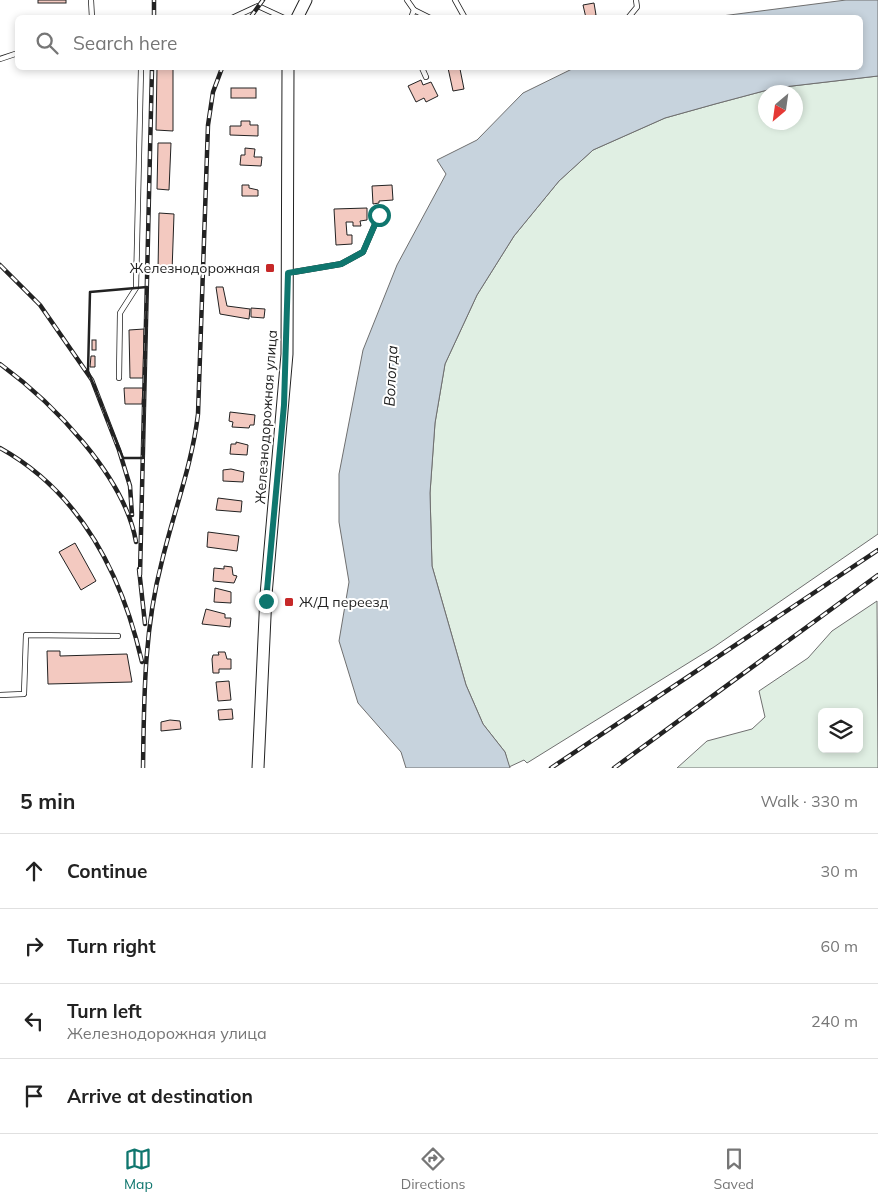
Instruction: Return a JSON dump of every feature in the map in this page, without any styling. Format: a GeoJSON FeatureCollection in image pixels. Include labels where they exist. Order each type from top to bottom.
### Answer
{"type":"FeatureCollection","features":[{"type":"Feature","properties":{"kind":"main road"},"geometry":{"type":"LineString","coordinates":[[298,15],[302,2]]}},
{"type":"Feature","properties":{"kind":"main road","name":"Железнодорожная улица"},"geometry":{"type":"LineString","coordinates":[[258,768],[266,601],[284,405],[288,273],[288,70]]}},
{"type":"Feature","properties":{"kind":"lane"},"geometry":{"type":"LineString","coordinates":[[91,0],[92,15]]}},
{"type":"Feature","properties":{"kind":"lane"},"geometry":{"type":"LineString","coordinates":[[407,0],[414,10],[424,15]]}},
{"type":"Feature","properties":{"kind":"lane"},"geometry":{"type":"LineString","coordinates":[[455,0],[463,15]]}},
{"type":"Feature","properties":{"kind":"lane"},"geometry":{"type":"LineString","coordinates":[[630,15],[637,6],[636,0]]}},
{"type":"Feature","properties":{"kind":"lane"},"geometry":{"type":"LineString","coordinates":[[238,15],[258,6],[278,15]]}},
{"type":"Feature","properties":{"kind":"lane"},"geometry":{"type":"LineString","coordinates":[[412,15],[414,10]]}},
{"type":"Feature","properties":{"kind":"lane"},"geometry":{"type":"LineString","coordinates":[[0,59],[15,55]]}},
{"type":"Feature","properties":{"kind":"lane"},"geometry":{"type":"LineString","coordinates":[[120,378],[120,313],[136,288],[141,70]]}},
{"type":"Feature","properties":{"kind":"lane"},"geometry":{"type":"LineString","coordinates":[[423,70],[426,76]]}},
{"type":"Feature","properties":{"kind":"lane"},"geometry":{"type":"LineString","coordinates":[[288,273],[341,264],[363,252],[379,215]]}},
{"type":"Feature","properties":{"kind":"lane"},"geometry":{"type":"LineString","coordinates":[[0,696],[24,694],[26,635],[118,636]]}},
{"type":"Feature","properties":{"kind":"green space"},"geometry":{"type":"Polygon","coordinates":[[[878,76],[878,534],[714,647],[527,763],[524,760],[509,767],[505,752],[483,724],[466,685],[432,566],[430,493],[435,423],[445,364],[477,295],[514,236],[559,181],[593,150],[665,118],[758,93],[758,130],[803,130],[803,85],[801,85],[878,76]]]}},
{"type":"Feature","properties":{"kind":"green space"},"geometry":{"type":"Polygon","coordinates":[[[877,601],[878,768],[677,768],[707,741],[752,729],[765,717],[759,691],[808,658],[832,631],[877,601]]]}},
{"type":"Feature","properties":{"kind":"water","name":"Вологда"},"geometry":{"type":"Polygon","coordinates":[[[846,0],[878,0],[878,76],[801,85],[758,85],[758,93],[665,118],[593,150],[559,181],[514,236],[477,295],[445,364],[435,423],[430,493],[432,566],[466,685],[483,724],[505,752],[510,768],[406,768],[401,752],[358,703],[339,641],[349,582],[339,522],[339,474],[363,350],[397,265],[446,174],[437,160],[477,140],[523,93],[570,70],[863,70],[863,15],[730,15],[846,0]]]}},
{"type":"Feature","properties":{"kind":"building"},"geometry":{"type":"Polygon","coordinates":[[[38,0],[66,0],[66,3],[38,3],[38,0]]]}},
{"type":"Feature","properties":{"kind":"building"},"geometry":{"type":"Polygon","coordinates":[[[594,3],[596,15],[585,15],[583,5],[594,3]]]}},
{"type":"Feature","properties":{"kind":"building"},"geometry":{"type":"Polygon","coordinates":[[[157,70],[173,70],[173,131],[156,130],[157,70]]]}},
{"type":"Feature","properties":{"kind":"building"},"geometry":{"type":"Polygon","coordinates":[[[448,70],[460,70],[464,89],[453,91],[448,70]]]}},
{"type":"Feature","properties":{"kind":"building"},"geometry":{"type":"Polygon","coordinates":[[[421,80],[423,85],[431,82],[438,96],[426,102],[424,98],[416,102],[408,86],[421,80]]]}},
{"type":"Feature","properties":{"kind":"building"},"geometry":{"type":"Polygon","coordinates":[[[231,88],[256,88],[256,98],[231,98],[231,88]]]}},
{"type":"Feature","properties":{"kind":"building"},"geometry":{"type":"Polygon","coordinates":[[[241,121],[250,121],[250,125],[258,125],[258,136],[230,135],[230,126],[241,126],[241,121]]]}},
{"type":"Feature","properties":{"kind":"building"},"geometry":{"type":"Polygon","coordinates":[[[158,143],[171,143],[169,190],[157,189],[158,143]]]}},
{"type":"Feature","properties":{"kind":"building"},"geometry":{"type":"Polygon","coordinates":[[[245,148],[255,149],[254,157],[262,157],[261,166],[240,165],[241,155],[245,155],[245,148]]]}},
{"type":"Feature","properties":{"kind":"building"},"geometry":{"type":"Polygon","coordinates":[[[242,185],[249,185],[249,188],[258,190],[258,196],[242,196],[242,185]]]}},
{"type":"Feature","properties":{"kind":"building"},"geometry":{"type":"Polygon","coordinates":[[[392,185],[393,200],[379,201],[379,203],[373,204],[372,186],[392,185]]]}},
{"type":"Feature","properties":{"kind":"building"},"geometry":{"type":"Polygon","coordinates":[[[367,208],[367,220],[360,221],[361,226],[353,226],[353,222],[346,222],[347,235],[352,235],[352,244],[336,245],[334,209],[367,208]]]}},
{"type":"Feature","properties":{"kind":"building"},"geometry":{"type":"Polygon","coordinates":[[[159,213],[174,214],[172,272],[158,271],[159,213]]]}},
{"type":"Feature","properties":{"kind":"building"},"geometry":{"type":"Polygon","coordinates":[[[216,287],[223,287],[227,306],[250,309],[249,319],[220,314],[216,287]]]}},
{"type":"Feature","properties":{"kind":"building"},"geometry":{"type":"Polygon","coordinates":[[[251,308],[265,309],[264,318],[251,317],[251,308]]]}},
{"type":"Feature","properties":{"kind":"building"},"geometry":{"type":"Polygon","coordinates":[[[144,329],[143,378],[130,378],[129,330],[144,329]]]}},
{"type":"Feature","properties":{"kind":"building"},"geometry":{"type":"Polygon","coordinates":[[[92,340],[96,340],[96,350],[92,350],[92,340]]]}},
{"type":"Feature","properties":{"kind":"building"},"geometry":{"type":"Polygon","coordinates":[[[91,356],[95,356],[95,367],[90,367],[91,356]]]}},
{"type":"Feature","properties":{"kind":"building"},"geometry":{"type":"Polygon","coordinates":[[[124,388],[143,388],[142,404],[125,404],[124,388]]]}},
{"type":"Feature","properties":{"kind":"building"},"geometry":{"type":"Polygon","coordinates":[[[230,412],[255,415],[254,425],[250,425],[249,428],[232,427],[233,422],[229,421],[230,412]]]}},
{"type":"Feature","properties":{"kind":"building"},"geometry":{"type":"Polygon","coordinates":[[[236,442],[248,445],[247,455],[230,454],[231,444],[236,444],[236,442]]]}},
{"type":"Feature","properties":{"kind":"building"},"geometry":{"type":"Polygon","coordinates":[[[231,469],[244,472],[243,482],[223,481],[223,470],[231,469]]]}},
{"type":"Feature","properties":{"kind":"building"},"geometry":{"type":"Polygon","coordinates":[[[218,498],[242,501],[241,512],[216,510],[218,498]]]}},
{"type":"Feature","properties":{"kind":"building"},"geometry":{"type":"Polygon","coordinates":[[[208,532],[239,536],[237,551],[207,547],[208,532]]]}},
{"type":"Feature","properties":{"kind":"building"},"geometry":{"type":"Polygon","coordinates":[[[75,543],[96,581],[81,590],[59,552],[75,543]]]}},
{"type":"Feature","properties":{"kind":"building"},"geometry":{"type":"Polygon","coordinates":[[[224,566],[232,567],[233,575],[237,576],[234,583],[213,581],[214,568],[224,569],[224,566]]]}},
{"type":"Feature","properties":{"kind":"building"},"geometry":{"type":"Polygon","coordinates":[[[215,588],[231,592],[231,603],[214,602],[215,588]]]}},
{"type":"Feature","properties":{"kind":"building"},"geometry":{"type":"Polygon","coordinates":[[[206,609],[225,614],[225,618],[231,618],[230,627],[202,624],[206,609]]]}},
{"type":"Feature","properties":{"kind":"building"},"geometry":{"type":"Polygon","coordinates":[[[47,651],[60,651],[60,656],[127,654],[132,682],[48,684],[47,651]]]}},
{"type":"Feature","properties":{"kind":"building"},"geometry":{"type":"Polygon","coordinates":[[[218,652],[225,652],[227,659],[231,659],[231,669],[219,669],[219,673],[213,673],[212,659],[213,655],[219,655],[218,652]]]}},
{"type":"Feature","properties":{"kind":"building"},"geometry":{"type":"Polygon","coordinates":[[[229,681],[231,700],[218,701],[216,682],[229,681]]]}},
{"type":"Feature","properties":{"kind":"building"},"geometry":{"type":"Polygon","coordinates":[[[232,709],[233,719],[219,720],[218,710],[232,709]]]}},
{"type":"Feature","properties":{"kind":"building"},"geometry":{"type":"Polygon","coordinates":[[[170,720],[180,721],[181,729],[161,731],[161,722],[170,720]]]}},
{"type":"Feature","properties":{"kind":"railway"},"geometry":{"type":"LineString","coordinates":[[154,0],[154,15]]}},
{"type":"Feature","properties":{"kind":"railway"},"geometry":{"type":"LineString","coordinates":[[252,15],[263,0]]}},
{"type":"Feature","properties":{"kind":"railway"},"geometry":{"type":"LineString","coordinates":[[140,575],[152,70]]}},
{"type":"Feature","properties":{"kind":"railway"},"geometry":{"type":"LineString","coordinates":[[143,768],[146,664],[152,612],[162,561],[192,451],[198,414],[208,125],[213,92],[221,70]]}},
{"type":"Feature","properties":{"kind":"railway"},"geometry":{"type":"LineString","coordinates":[[0,265],[40,305],[92,380],[119,450],[130,486],[132,515]]}},
{"type":"Feature","properties":{"kind":"railway"},"geometry":{"type":"LineString","coordinates":[[0,364],[42,399],[83,442],[102,467],[117,492],[129,517],[136,542]]}},
{"type":"Feature","properties":{"kind":"railway"},"geometry":{"type":"LineString","coordinates":[[0,448],[29,467],[54,488],[94,539],[110,568],[123,598],[142,662]]}},
{"type":"Feature","properties":{"kind":"railway"},"geometry":{"type":"LineString","coordinates":[[551,768],[878,550]]}},
{"type":"Feature","properties":{"kind":"railway"},"geometry":{"type":"LineString","coordinates":[[139,569],[145,624]]}},
{"type":"Feature","properties":{"kind":"railway"},"geometry":{"type":"LineString","coordinates":[[614,768],[878,575]]}},
{"type":"Feature","properties":{"kind":"wall"},"geometry":{"type":"LineString","coordinates":[[147,287],[143,458],[123,458],[88,371],[90,292],[147,287]]}},
{"type":"Feature","properties":{"kind":"place","name":"Железнодорожная"},"geometry":{"type":"Point","coordinates":[270,268]}},
{"type":"Feature","properties":{"kind":"place","name":"Ж/Д переезд"},"geometry":{"type":"Point","coordinates":[289,602]}},
{"type":"Feature","properties":{"kind":"route"},"geometry":{"type":"LineString","coordinates":[[266,601],[288,354],[288,273],[341,264],[363,252],[379,215]]}}]}
